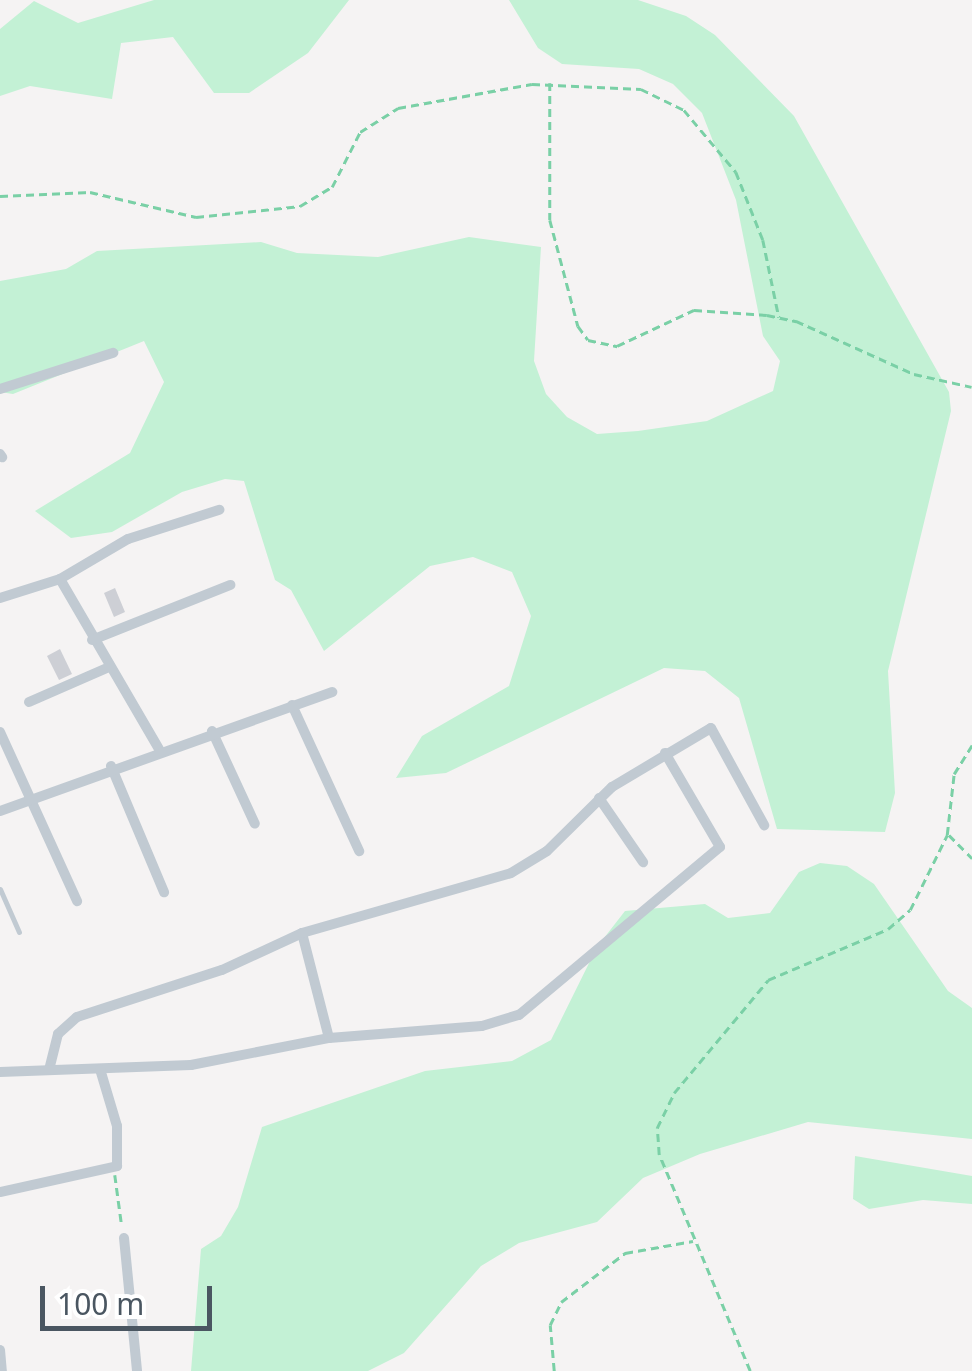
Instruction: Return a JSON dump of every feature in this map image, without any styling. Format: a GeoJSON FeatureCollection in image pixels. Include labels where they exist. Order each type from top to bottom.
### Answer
{"type":"FeatureCollection","features":[{"type":"Feature","properties":{"kind":"street"},"geometry":{"type":"LineString","coordinates":[[0,389],[113,353]]}},
{"type":"Feature","properties":{"kind":"street"},"geometry":{"type":"LineString","coordinates":[[0,598],[60,579],[128,539],[220,510]]}},
{"type":"Feature","properties":{"kind":"street"},"geometry":{"type":"LineString","coordinates":[[60,579],[107,668],[159,749]]}},
{"type":"Feature","properties":{"kind":"street"},"geometry":{"type":"LineString","coordinates":[[92,640],[230,585]]}},
{"type":"Feature","properties":{"kind":"street"},"geometry":{"type":"LineString","coordinates":[[29,702],[107,668]]}},
{"type":"Feature","properties":{"kind":"street"},"geometry":{"type":"LineString","coordinates":[[0,811],[110,766],[332,692]]}},
{"type":"Feature","properties":{"kind":"street"},"geometry":{"type":"LineString","coordinates":[[292,705],[359,851]]}},
{"type":"Feature","properties":{"kind":"street"},"geometry":{"type":"LineString","coordinates":[[48,1070],[58,1034],[77,1017],[222,970],[302,933],[511,873],[547,851],[598,798],[711,728],[764,825]]}},
{"type":"Feature","properties":{"kind":"street"},"geometry":{"type":"LineString","coordinates":[[212,731],[254,824]]}},
{"type":"Feature","properties":{"kind":"street"},"geometry":{"type":"LineString","coordinates":[[0,732],[34,798],[77,900]]}},
{"type":"Feature","properties":{"kind":"street"},"geometry":{"type":"LineString","coordinates":[[0,1072],[213,1062],[328,1038],[508,1020],[670,894],[720,846],[665,754]]}},
{"type":"Feature","properties":{"kind":"street"},"geometry":{"type":"LineString","coordinates":[[110,766],[164,892]]}},
{"type":"Feature","properties":{"kind":"street"},"geometry":{"type":"LineString","coordinates":[[598,798],[644,862]]}},
{"type":"Feature","properties":{"kind":"street"},"geometry":{"type":"LineString","coordinates":[[302,933],[328,1038]]}},
{"type":"Feature","properties":{"kind":"street"},"geometry":{"type":"LineString","coordinates":[[0,1192],[114,1168],[118,1139],[100,1069]]}},
{"type":"Feature","properties":{"kind":"street"},"geometry":{"type":"LineString","coordinates":[[124,1238],[137,1371]]}},
{"type":"Feature","properties":{"kind":"street"},"geometry":{"type":"LineString","coordinates":[[0,1350],[2,1371]]}},
{"type":"Feature","properties":{"kind":"lane"},"geometry":{"type":"LineString","coordinates":[[0,889],[19,932]]}},
{"type":"Feature","properties":{"kind":"path"},"geometry":{"type":"LineString","coordinates":[[0,196],[90,192],[196,218],[300,206],[332,187],[360,132],[398,108],[550,83],[641,89],[693,120],[744,186],[772,273],[779,317]]}},
{"type":"Feature","properties":{"kind":"path"},"geometry":{"type":"LineString","coordinates":[[550,83],[550,220],[584,336],[612,347],[694,310],[779,317],[914,374],[972,388]]}},
{"type":"Feature","properties":{"kind":"path"},"geometry":{"type":"LineString","coordinates":[[750,1371],[694,1240],[657,1140],[674,1094],[751,996],[782,969],[899,922],[947,835],[954,774],[972,745]]}},
{"type":"Feature","properties":{"kind":"path"},"geometry":{"type":"LineString","coordinates":[[947,835],[972,858]]}},
{"type":"Feature","properties":{"kind":"path"},"geometry":{"type":"LineString","coordinates":[[114,1168],[124,1238]]}},
{"type":"Feature","properties":{"kind":"path"},"geometry":{"type":"LineString","coordinates":[[554,1371],[550,1325],[561,1302],[625,1252],[694,1240]]}},
{"type":"Feature","properties":{"kind":"green space"},"geometry":{"type":"Polygon","coordinates":[[[154,0],[349,0],[308,53],[249,93],[214,93],[173,37],[121,43],[112,99],[30,86],[0,96],[0,29],[34,1],[78,23],[154,0]]]}},
{"type":"Feature","properties":{"kind":"green space"},"geometry":{"type":"Polygon","coordinates":[[[509,0],[638,0],[686,16],[715,35],[794,116],[949,392],[951,411],[888,671],[895,793],[885,832],[777,829],[739,698],[705,671],[664,668],[446,773],[396,778],[422,736],[509,686],[531,616],[512,572],[473,557],[430,566],[324,651],[291,590],[275,580],[244,481],[225,479],[182,492],[112,532],[71,538],[35,511],[130,453],[164,382],[144,341],[13,394],[0,392],[0,281],[66,269],[97,251],[261,242],[297,253],[378,257],[469,237],[541,247],[534,361],[546,394],[567,417],[597,434],[638,431],[707,421],[773,391],[780,361],[763,336],[736,200],[702,113],[673,84],[639,69],[562,64],[538,48],[509,0]]]}},
{"type":"Feature","properties":{"kind":"green space"},"geometry":{"type":"Polygon","coordinates":[[[820,863],[847,866],[874,884],[948,991],[972,1008],[972,1139],[808,1122],[700,1154],[643,1178],[597,1222],[519,1243],[481,1266],[404,1353],[368,1371],[191,1371],[201,1249],[221,1236],[238,1207],[262,1127],[425,1071],[512,1061],[551,1040],[597,947],[625,911],[705,904],[728,918],[770,913],[799,872],[820,863]]]}},
{"type":"Feature","properties":{"kind":"green space"},"geometry":{"type":"Polygon","coordinates":[[[855,1156],[972,1176],[972,1204],[923,1200],[869,1209],[853,1199],[855,1156]]]}},
{"type":"Feature","properties":{"kind":"building"},"geometry":{"type":"Polygon","coordinates":[[[115,588],[125,612],[114,617],[104,593],[115,588]]]}},
{"type":"Feature","properties":{"kind":"building"},"geometry":{"type":"Polygon","coordinates":[[[60,649],[72,674],[59,680],[47,656],[60,649]]]}}]}
